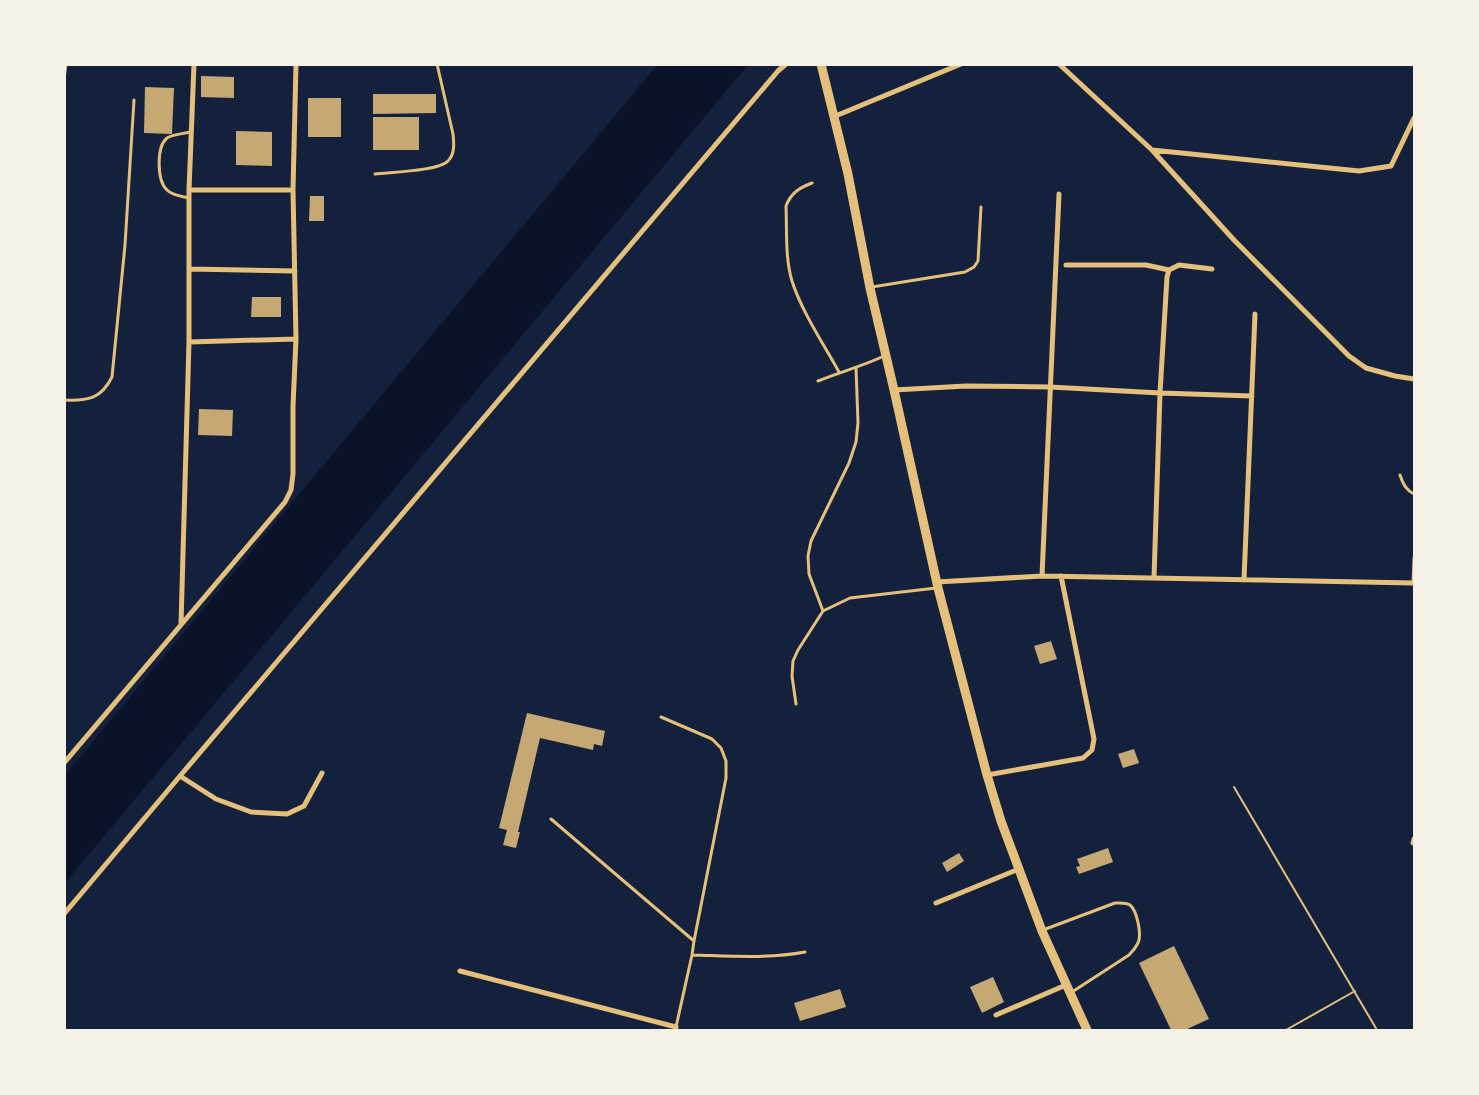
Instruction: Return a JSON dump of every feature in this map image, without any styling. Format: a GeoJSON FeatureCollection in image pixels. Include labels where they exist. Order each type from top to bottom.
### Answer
{"type":"FeatureCollection","features":[{"type":"Feature","properties":{"kind":"main road"},"geometry":{"type":"LineString","coordinates":[[821,64],[848,174],[870,288],[937,585],[987,775],[1001,821],[1042,931],[1087,1030]]}},
{"type":"Feature","properties":{"kind":"street"},"geometry":{"type":"LineString","coordinates":[[181,625],[189,342],[189,190],[194,64]]}},
{"type":"Feature","properties":{"kind":"street"},"geometry":{"type":"LineString","coordinates":[[64,763],[285,502],[291,489],[296,339],[293,190],[296,64]]}},
{"type":"Feature","properties":{"kind":"street"},"geometry":{"type":"LineString","coordinates":[[64,914],[786,64]]}},
{"type":"Feature","properties":{"kind":"street"},"geometry":{"type":"LineString","coordinates":[[833,117],[961,64]]}},
{"type":"Feature","properties":{"kind":"street"},"geometry":{"type":"LineString","coordinates":[[1059,64],[1152,150],[1234,240],[1349,356],[1366,368],[1414,379]]}},
{"type":"Feature","properties":{"kind":"street"},"geometry":{"type":"LineString","coordinates":[[1152,150],[1359,171],[1391,166],[1414,118]]}},
{"type":"Feature","properties":{"kind":"street"},"geometry":{"type":"LineString","coordinates":[[189,190],[293,190]]}},
{"type":"Feature","properties":{"kind":"street"},"geometry":{"type":"LineString","coordinates":[[1042,576],[1059,194]]}},
{"type":"Feature","properties":{"kind":"street"},"geometry":{"type":"LineString","coordinates":[[1066,265],[1146,265],[1168,270],[1179,265],[1212,269]]}},
{"type":"Feature","properties":{"kind":"street"},"geometry":{"type":"LineString","coordinates":[[189,269],[295,271]]}},
{"type":"Feature","properties":{"kind":"street"},"geometry":{"type":"LineString","coordinates":[[1154,578],[1160,393],[1168,270]]}},
{"type":"Feature","properties":{"kind":"street"},"geometry":{"type":"LineString","coordinates":[[1244,580],[1255,314]]}},
{"type":"Feature","properties":{"kind":"street"},"geometry":{"type":"LineString","coordinates":[[189,342],[296,339]]}},
{"type":"Feature","properties":{"kind":"street"},"geometry":{"type":"LineString","coordinates":[[894,390],[966,386],[1050,387],[1252,396]]}},
{"type":"Feature","properties":{"kind":"street"},"geometry":{"type":"LineString","coordinates":[[937,585],[1042,576],[1414,582]]}},
{"type":"Feature","properties":{"kind":"street"},"geometry":{"type":"LineString","coordinates":[[987,775],[1083,758],[1092,750],[1094,739],[1060,576]]}},
{"type":"Feature","properties":{"kind":"street"},"geometry":{"type":"LineString","coordinates":[[180,776],[216,799],[251,812],[287,814],[304,806],[322,773]]}},
{"type":"Feature","properties":{"kind":"street"},"geometry":{"type":"LineString","coordinates":[[936,903],[1019,869]]}},
{"type":"Feature","properties":{"kind":"street"},"geometry":{"type":"LineString","coordinates":[[460,971],[676,1029]]}},
{"type":"Feature","properties":{"kind":"street"},"geometry":{"type":"LineString","coordinates":[[996,1015],[1068,989]]}},
{"type":"Feature","properties":{"kind":"lane"},"geometry":{"type":"LineString","coordinates":[[64,79],[66,64]]}},
{"type":"Feature","properties":{"kind":"lane"},"geometry":{"type":"LineString","coordinates":[[375,174],[438,167],[447,162],[451,156],[454,146],[453,134],[437,64]]}},
{"type":"Feature","properties":{"kind":"lane"},"geometry":{"type":"LineString","coordinates":[[64,400],[82,401],[97,396],[106,388],[112,377],[125,245],[134,100]]}},
{"type":"Feature","properties":{"kind":"lane"},"geometry":{"type":"LineString","coordinates":[[189,198],[175,195],[163,184],[160,177],[159,153],[166,139],[173,135],[192,132]]}},
{"type":"Feature","properties":{"kind":"lane"},"geometry":{"type":"LineString","coordinates":[[812,183],[795,192],[789,198],[786,206],[789,262],[798,297],[839,372]]}},
{"type":"Feature","properties":{"kind":"lane"},"geometry":{"type":"LineString","coordinates":[[870,288],[965,272],[974,267],[978,261],[981,207]]}},
{"type":"Feature","properties":{"kind":"lane"},"geometry":{"type":"LineString","coordinates":[[818,381],[886,356]]}},
{"type":"Feature","properties":{"kind":"lane"},"geometry":{"type":"LineString","coordinates":[[823,611],[809,574],[808,556],[811,541],[849,463],[856,441],[858,423],[856,368]]}},
{"type":"Feature","properties":{"kind":"lane"},"geometry":{"type":"LineString","coordinates":[[1400,475],[1403,484],[1414,494]]}},
{"type":"Feature","properties":{"kind":"lane"},"geometry":{"type":"LineString","coordinates":[[1414,558],[1414,582]]}},
{"type":"Feature","properties":{"kind":"lane"},"geometry":{"type":"LineString","coordinates":[[796,704],[792,661],[823,611],[850,598],[937,585]]}},
{"type":"Feature","properties":{"kind":"lane"},"geometry":{"type":"LineString","coordinates":[[661,717],[712,739],[721,748],[726,761],[726,778],[676,1029]]}},
{"type":"Feature","properties":{"kind":"lane"},"geometry":{"type":"LineString","coordinates":[[551,819],[694,941]]}},
{"type":"Feature","properties":{"kind":"lane"},"geometry":{"type":"LineString","coordinates":[[1042,931],[1115,903],[1129,904],[1132,908],[1140,933],[1135,949],[1130,955],[1068,989]]}},
{"type":"Feature","properties":{"kind":"lane"},"geometry":{"type":"LineString","coordinates":[[692,955],[763,957],[805,952]]}},
{"type":"Feature","properties":{"kind":"path"},"geometry":{"type":"LineString","coordinates":[[1234,787],[1377,1030]]}},
{"type":"Feature","properties":{"kind":"path"},"geometry":{"type":"LineString","coordinates":[[1286,1030],[1354,991]]}},
{"type":"Feature","properties":{"kind":"water"},"geometry":{"type":"Polygon","coordinates":[[[657,65],[748,65],[65,883],[65,775],[657,65]]]}},
{"type":"Feature","properties":{"kind":"building"},"geometry":{"type":"Polygon","coordinates":[[[201,76],[234,77],[234,98],[201,97],[201,76]]]}},
{"type":"Feature","properties":{"kind":"building"},"geometry":{"type":"Polygon","coordinates":[[[145,87],[174,88],[172,134],[144,133],[145,87]]]}},
{"type":"Feature","properties":{"kind":"building"},"geometry":{"type":"Polygon","coordinates":[[[373,94],[436,94],[436,113],[373,114],[373,94]]]}},
{"type":"Feature","properties":{"kind":"building"},"geometry":{"type":"Polygon","coordinates":[[[308,98],[341,98],[341,137],[308,137],[308,98]]]}},
{"type":"Feature","properties":{"kind":"building"},"geometry":{"type":"Polygon","coordinates":[[[373,117],[419,117],[419,150],[373,150],[373,117]]]}},
{"type":"Feature","properties":{"kind":"building"},"geometry":{"type":"Polygon","coordinates":[[[236,131],[272,132],[272,166],[236,165],[236,131]]]}},
{"type":"Feature","properties":{"kind":"building"},"geometry":{"type":"Polygon","coordinates":[[[310,196],[324,196],[324,221],[309,221],[310,196]]]}},
{"type":"Feature","properties":{"kind":"building"},"geometry":{"type":"Polygon","coordinates":[[[252,297],[281,297],[281,317],[251,317],[252,297]]]}},
{"type":"Feature","properties":{"kind":"building"},"geometry":{"type":"Polygon","coordinates":[[[199,409],[233,410],[232,436],[198,435],[199,409]]]}},
{"type":"Feature","properties":{"kind":"building"},"geometry":{"type":"Polygon","coordinates":[[[1051,641],[1057,659],[1040,664],[1034,646],[1051,641]]]}},
{"type":"Feature","properties":{"kind":"building"},"geometry":{"type":"Polygon","coordinates":[[[527,713],[605,731],[602,746],[594,744],[593,750],[540,738],[516,848],[503,845],[507,830],[499,828],[527,713]]]}},
{"type":"Feature","properties":{"kind":"building"},"geometry":{"type":"Polygon","coordinates":[[[1134,749],[1139,763],[1123,768],[1118,754],[1134,749]]]}},
{"type":"Feature","properties":{"kind":"building"},"geometry":{"type":"Polygon","coordinates":[[[1108,848],[1113,862],[1079,874],[1076,867],[1080,866],[1077,859],[1108,848]]]}},
{"type":"Feature","properties":{"kind":"building"},"geometry":{"type":"Polygon","coordinates":[[[959,853],[964,861],[947,872],[942,863],[959,853]]]}},
{"type":"Feature","properties":{"kind":"building"},"geometry":{"type":"Polygon","coordinates":[[[1174,946],[1209,1019],[1185,1030],[1171,1030],[1139,963],[1174,946]]]}},
{"type":"Feature","properties":{"kind":"building"},"geometry":{"type":"Polygon","coordinates":[[[993,977],[1004,1002],[982,1013],[970,987],[993,977]]]}},
{"type":"Feature","properties":{"kind":"building"},"geometry":{"type":"Polygon","coordinates":[[[840,989],[846,1007],[800,1021],[794,1003],[840,989]]]}}]}
